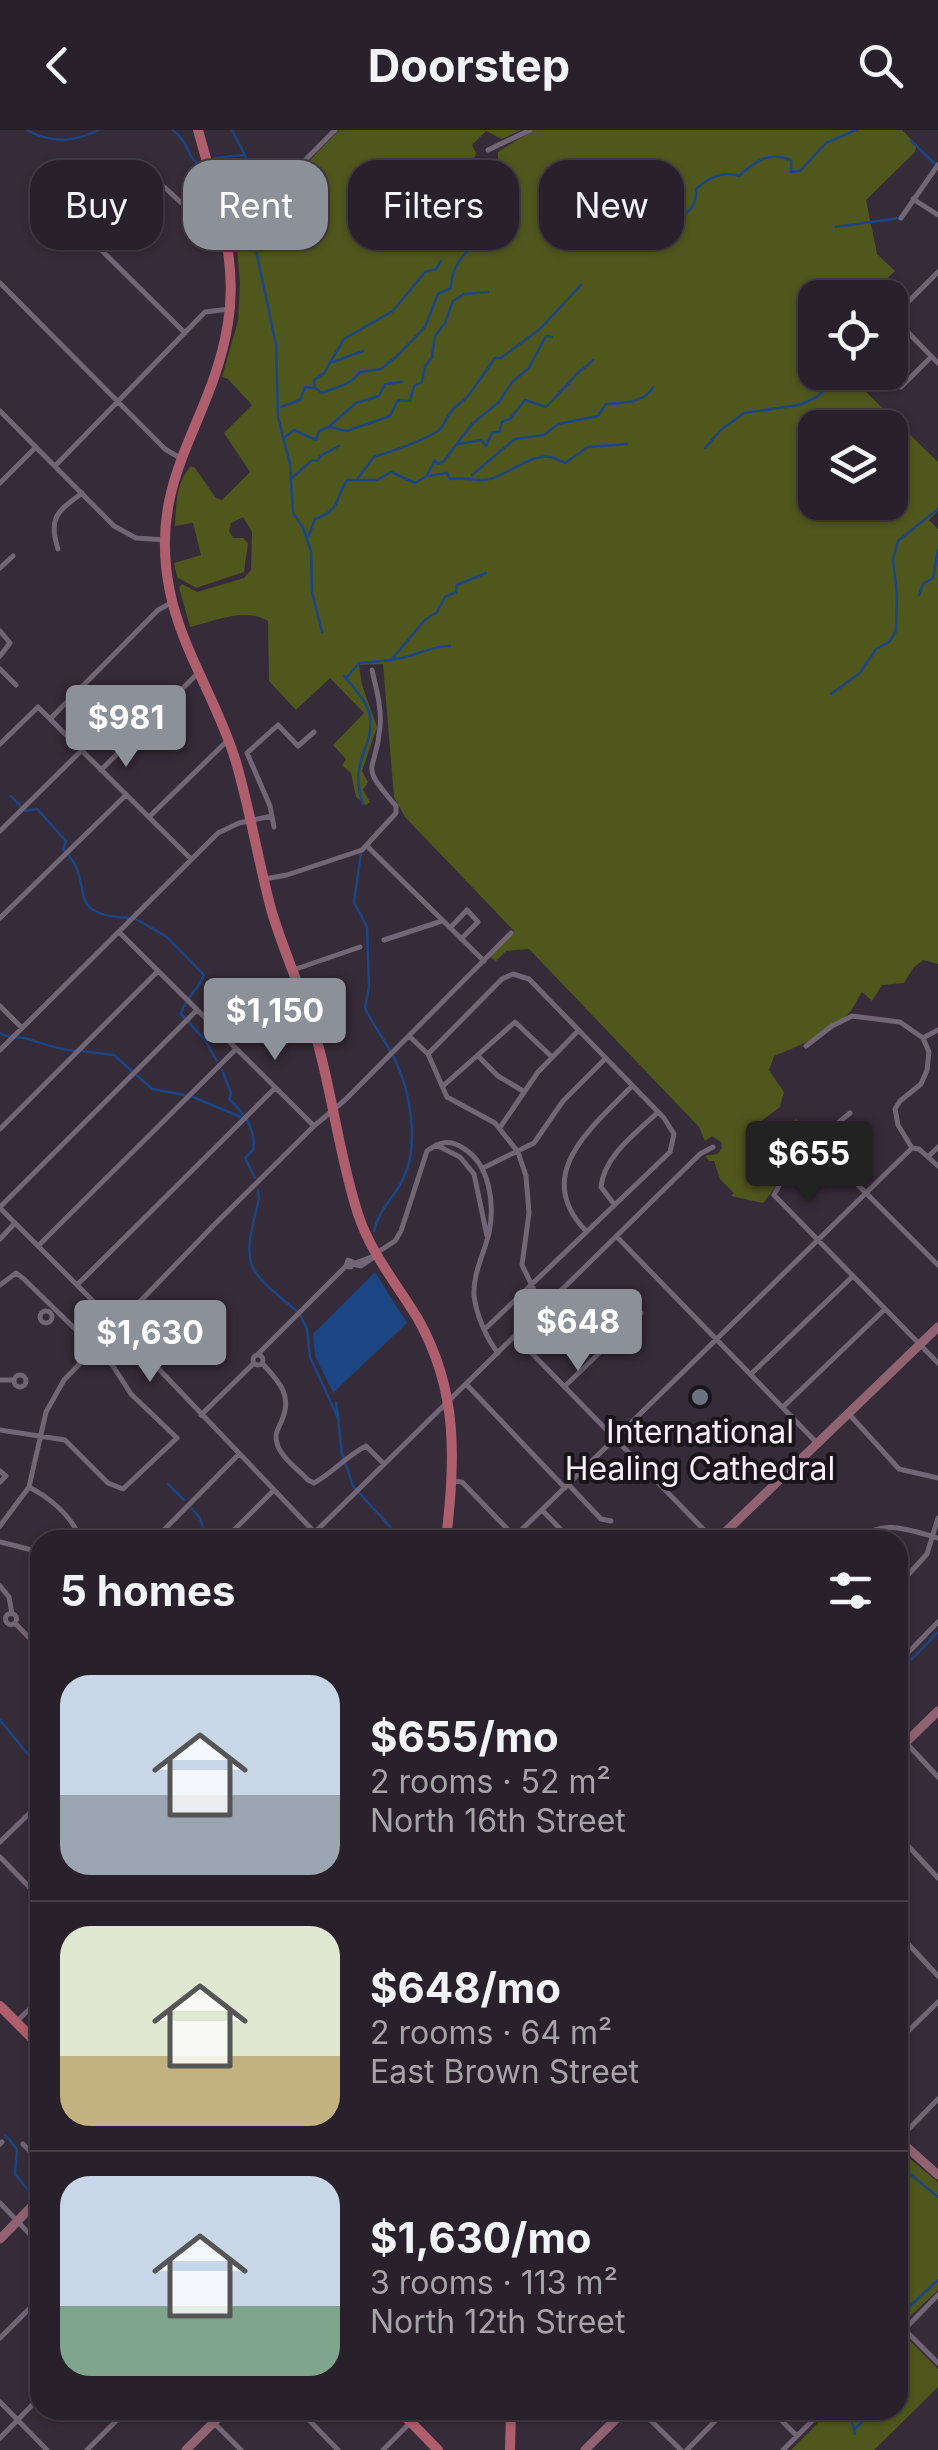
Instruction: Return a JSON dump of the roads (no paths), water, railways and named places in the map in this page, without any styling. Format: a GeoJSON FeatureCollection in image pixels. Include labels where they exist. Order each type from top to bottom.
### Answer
{"type":"FeatureCollection","features":[{"type":"Feature","properties":{"kind":"main road"},"geometry":{"type":"LineString","coordinates":[[198,130],[206,160]]}},
{"type":"Feature","properties":{"kind":"main road"},"geometry":{"type":"LineString","coordinates":[[227,250],[230,309],[219,362],[169,496],[164,540],[172,603],[229,741],[264,880],[315,1034],[354,1198],[376,1254],[424,1330],[440,1367],[454,1452],[447,1530]]}},
{"type":"Feature","properties":{"kind":"main road"},"geometry":{"type":"LineString","coordinates":[[0,2006],[30,2036]]}},
{"type":"Feature","properties":{"kind":"main road"},"geometry":{"type":"LineString","coordinates":[[510,2450],[511,2420]]}},
{"type":"Feature","properties":{"kind":"main road"},"geometry":{"type":"LineString","coordinates":[[411,2422],[438,2450]]}},
{"type":"Feature","properties":{"kind":"street"},"geometry":{"type":"LineString","coordinates":[[305,160],[335,130]]}},
{"type":"Feature","properties":{"kind":"street"},"geometry":{"type":"LineString","coordinates":[[488,150],[530,130]]}},
{"type":"Feature","properties":{"kind":"street"},"geometry":{"type":"LineString","coordinates":[[901,218],[938,165]]}},
{"type":"Feature","properties":{"kind":"street"},"geometry":{"type":"LineString","coordinates":[[163,186],[183,205]]}},
{"type":"Feature","properties":{"kind":"street"},"geometry":{"type":"LineString","coordinates":[[914,199],[938,215]]}},
{"type":"Feature","properties":{"kind":"street"},"geometry":{"type":"LineString","coordinates":[[101,250],[185,333]]}},
{"type":"Feature","properties":{"kind":"street"},"geometry":{"type":"LineString","coordinates":[[938,272],[893,317],[938,363]]}},
{"type":"Feature","properties":{"kind":"street"},"geometry":{"type":"LineString","coordinates":[[0,283],[165,449],[180,458]]}},
{"type":"Feature","properties":{"kind":"street"},"geometry":{"type":"LineString","coordinates":[[55,466],[208,310],[230,309]]}},
{"type":"Feature","properties":{"kind":"street"},"geometry":{"type":"LineString","coordinates":[[908,379],[931,356]]}},
{"type":"Feature","properties":{"kind":"street"},"geometry":{"type":"LineString","coordinates":[[0,411],[126,534],[142,540],[164,540]]}},
{"type":"Feature","properties":{"kind":"street"},"geometry":{"type":"LineString","coordinates":[[0,482],[36,447]]}},
{"type":"Feature","properties":{"kind":"street"},"geometry":{"type":"LineString","coordinates":[[58,549],[52,528],[56,514],[82,493]]}},
{"type":"Feature","properties":{"kind":"street"},"geometry":{"type":"LineString","coordinates":[[0,568],[13,556]]}},
{"type":"Feature","properties":{"kind":"street"},"geometry":{"type":"LineString","coordinates":[[50,718],[158,610],[172,603]]}},
{"type":"Feature","properties":{"kind":"street"},"geometry":{"type":"LineString","coordinates":[[0,631],[10,642],[0,656]]}},
{"type":"Feature","properties":{"kind":"street"},"geometry":{"type":"LineString","coordinates":[[0,668],[16,685]]}},
{"type":"Feature","properties":{"kind":"street"},"geometry":{"type":"LineString","coordinates":[[264,880],[367,846],[397,810],[372,777],[370,766],[380,726],[372,670]]}},
{"type":"Feature","properties":{"kind":"street"},"geometry":{"type":"LineString","coordinates":[[102,770],[200,671]]}},
{"type":"Feature","properties":{"kind":"street"},"geometry":{"type":"LineString","coordinates":[[0,744],[38,706],[191,859]]}},
{"type":"Feature","properties":{"kind":"street"},"geometry":{"type":"LineString","coordinates":[[274,827],[246,756],[278,724],[298,746],[314,732]]}},
{"type":"Feature","properties":{"kind":"street"},"geometry":{"type":"LineString","coordinates":[[148,817],[229,741]]}},
{"type":"Feature","properties":{"kind":"street"},"geometry":{"type":"LineString","coordinates":[[0,831],[82,750]]}},
{"type":"Feature","properties":{"kind":"street"},"geometry":{"type":"LineString","coordinates":[[0,918],[126,795]]}},
{"type":"Feature","properties":{"kind":"street"},"geometry":{"type":"LineString","coordinates":[[0,1050],[224,828],[272,816]]}},
{"type":"Feature","properties":{"kind":"street"},"geometry":{"type":"LineString","coordinates":[[367,846],[484,961]]}},
{"type":"Feature","properties":{"kind":"street"},"geometry":{"type":"LineString","coordinates":[[450,928],[467,910],[478,922],[461,940]]}},
{"type":"Feature","properties":{"kind":"street"},"geometry":{"type":"LineString","coordinates":[[384,940],[442,921]]}},
{"type":"Feature","properties":{"kind":"street"},"geometry":{"type":"LineString","coordinates":[[119,932],[314,1126]]}},
{"type":"Feature","properties":{"kind":"street"},"geometry":{"type":"LineString","coordinates":[[0,1526],[30,1487],[46,1412],[56,1391],[314,1126],[510,933]]}},
{"type":"Feature","properties":{"kind":"street"},"geometry":{"type":"LineString","coordinates":[[293,970],[360,947]]}},
{"type":"Feature","properties":{"kind":"street"},"geometry":{"type":"LineString","coordinates":[[0,1129],[158,971]]}},
{"type":"Feature","properties":{"kind":"street"},"geometry":{"type":"LineString","coordinates":[[428,1054],[496,983],[513,974],[534,983],[670,1125],[674,1134],[673,1146],[485,1329]]}},
{"type":"Feature","properties":{"kind":"street"},"geometry":{"type":"LineString","coordinates":[[0,1006],[22,1028]]}},
{"type":"Feature","properties":{"kind":"street"},"geometry":{"type":"LineString","coordinates":[[197,1010],[0,1208],[312,1530]]}},
{"type":"Feature","properties":{"kind":"street"},"geometry":{"type":"LineString","coordinates":[[806,1046],[852,1016],[900,1022],[923,1038],[929,1052],[927,1070],[921,1084],[895,1109],[900,1130],[938,1166]]}},
{"type":"Feature","properties":{"kind":"street"},"geometry":{"type":"LineString","coordinates":[[443,1086],[515,1022],[552,1057]]}},
{"type":"Feature","properties":{"kind":"street"},"geometry":{"type":"LineString","coordinates":[[923,1038],[938,1030]]}},
{"type":"Feature","properties":{"kind":"street"},"geometry":{"type":"LineString","coordinates":[[500,1127],[523,1091],[577,1032]]}},
{"type":"Feature","properties":{"kind":"street"},"geometry":{"type":"LineString","coordinates":[[409,1036],[428,1054],[450,1100],[500,1127],[518,1152],[526,1176],[529,1212],[522,1264],[540,1302]]}},
{"type":"Feature","properties":{"kind":"street"},"geometry":{"type":"LineString","coordinates":[[38,1246],[236,1049]]}},
{"type":"Feature","properties":{"kind":"street"},"geometry":{"type":"LineString","coordinates":[[478,1056],[498,1076],[523,1091]]}},
{"type":"Feature","properties":{"kind":"street"},"geometry":{"type":"LineString","coordinates":[[483,1168],[534,1144],[563,1101],[604,1060]]}},
{"type":"Feature","properties":{"kind":"street"},"geometry":{"type":"LineString","coordinates":[[586,1232],[564,1200],[567,1167],[590,1128],[631,1087]]}},
{"type":"Feature","properties":{"kind":"street"},"geometry":{"type":"LineString","coordinates":[[77,1286],[275,1088]]}},
{"type":"Feature","properties":{"kind":"street"},"geometry":{"type":"LineString","coordinates":[[614,1204],[601,1187],[603,1176],[624,1145],[657,1113]]}},
{"type":"Feature","properties":{"kind":"street"},"geometry":{"type":"LineString","coordinates":[[820,1170],[827,1132],[850,1113]]}},
{"type":"Feature","properties":{"kind":"street"},"geometry":{"type":"LineString","coordinates":[[201,1415],[263,1358],[258,1354],[350,1264],[361,1266],[397,1238],[426,1154],[436,1145],[455,1144],[474,1156],[488,1184],[488,1239],[475,1279],[474,1296],[498,1353]]}},
{"type":"Feature","properties":{"kind":"street"},"geometry":{"type":"LineString","coordinates":[[436,1145],[460,1157],[474,1174],[488,1239]]}},
{"type":"Feature","properties":{"kind":"street"},"geometry":{"type":"LineString","coordinates":[[318,1530],[700,1154],[714,1147]]}},
{"type":"Feature","properties":{"kind":"street"},"geometry":{"type":"LineString","coordinates":[[929,1156],[938,1147]]}},
{"type":"Feature","properties":{"kind":"street"},"geometry":{"type":"LineString","coordinates":[[523,1530],[915,1148]]}},
{"type":"Feature","properties":{"kind":"street"},"geometry":{"type":"LineString","coordinates":[[938,1265],[867,1192],[843,1174],[820,1170],[792,1172],[774,1194],[938,1363]]}},
{"type":"Feature","properties":{"kind":"street"},"geometry":{"type":"LineString","coordinates":[[0,1239],[16,1223]]}},
{"type":"Feature","properties":{"kind":"street"},"geometry":{"type":"LineString","coordinates":[[616,1236],[817,1443]]}},
{"type":"Feature","properties":{"kind":"street"},"geometry":{"type":"LineString","coordinates":[[0,1284],[16,1273],[114,1366],[131,1394],[177,1438],[124,1489],[108,1483],[70,1443],[41,1434],[0,1430]]}},
{"type":"Feature","properties":{"kind":"street"},"geometry":{"type":"LineString","coordinates":[[751,1374],[852,1276]]}},
{"type":"Feature","properties":{"kind":"street"},"geometry":{"type":"LineString","coordinates":[[784,1407],[885,1309]]}},
{"type":"Feature","properties":{"kind":"street"},"geometry":{"type":"LineString","coordinates":[[566,1386],[641,1313]]}},
{"type":"Feature","properties":{"kind":"street"},"geometry":{"type":"LineString","coordinates":[[726,1530],[938,1327]]}},
{"type":"Feature","properties":{"kind":"street"},"geometry":{"type":"LineString","coordinates":[[516,1336],[705,1530]]}},
{"type":"Feature","properties":{"kind":"street"},"geometry":{"type":"LineString","coordinates":[[258,1363],[283,1385],[285,1414],[276,1443],[314,1484],[341,1460],[366,1446],[385,1465]]}},
{"type":"Feature","properties":{"kind":"street"},"geometry":{"type":"LineString","coordinates":[[0,1380],[14,1380]]}},
{"type":"Feature","properties":{"kind":"street"},"geometry":{"type":"LineString","coordinates":[[466,1384],[601,1519],[611,1521]]}},
{"type":"Feature","properties":{"kind":"street"},"geometry":{"type":"LineString","coordinates":[[848,1414],[899,1469],[938,1478]]}},
{"type":"Feature","properties":{"kind":"street"},"geometry":{"type":"LineString","coordinates":[[164,1530],[239,1454]]}},
{"type":"Feature","properties":{"kind":"street"},"geometry":{"type":"LineString","coordinates":[[0,1472],[6,1478],[0,1482]]}},
{"type":"Feature","properties":{"kind":"street"},"geometry":{"type":"LineString","coordinates":[[453,1481],[462,1482],[506,1530]]}},
{"type":"Feature","properties":{"kind":"street"},"geometry":{"type":"LineString","coordinates":[[30,1487],[46,1496],[76,1530]]}},
{"type":"Feature","properties":{"kind":"street"},"geometry":{"type":"LineString","coordinates":[[234,1530],[274,1490]]}},
{"type":"Feature","properties":{"kind":"street"},"geometry":{"type":"LineString","coordinates":[[542,1510],[561,1530]]}},
{"type":"Feature","properties":{"kind":"street"},"geometry":{"type":"LineString","coordinates":[[0,1513],[6,1519]]}},
{"type":"Feature","properties":{"kind":"street"},"geometry":{"type":"LineString","coordinates":[[908,1575],[936,1537],[938,1518]]}},
{"type":"Feature","properties":{"kind":"street"},"geometry":{"type":"LineString","coordinates":[[872,1530],[878,1526],[899,1530]]}},
{"type":"Feature","properties":{"kind":"street"},"geometry":{"type":"LineString","coordinates":[[908,1532],[936,1537]]}},
{"type":"Feature","properties":{"kind":"street"},"geometry":{"type":"LineString","coordinates":[[0,1542],[30,1550]]}},
{"type":"Feature","properties":{"kind":"street"},"geometry":{"type":"LineString","coordinates":[[0,1586],[10,1597],[12,1614],[7,1615],[6,1621],[15,1623],[30,1639]]}},
{"type":"Feature","properties":{"kind":"street"},"geometry":{"type":"LineString","coordinates":[[908,1652],[938,1622]]}},
{"type":"Feature","properties":{"kind":"street"},"geometry":{"type":"LineString","coordinates":[[908,1740],[938,1711]]}},
{"type":"Feature","properties":{"kind":"street"},"geometry":{"type":"LineString","coordinates":[[908,1751],[938,1777]]}},
{"type":"Feature","properties":{"kind":"street"},"geometry":{"type":"LineString","coordinates":[[0,1842],[30,1811]]}},
{"type":"Feature","properties":{"kind":"street"},"geometry":{"type":"LineString","coordinates":[[908,1846],[938,1878]]}},
{"type":"Feature","properties":{"kind":"street"},"geometry":{"type":"LineString","coordinates":[[0,1857],[30,1888]]}},
{"type":"Feature","properties":{"kind":"street"},"geometry":{"type":"LineString","coordinates":[[908,1948],[938,1976]]}},
{"type":"Feature","properties":{"kind":"street"},"geometry":{"type":"LineString","coordinates":[[908,2031],[938,2002]]}},
{"type":"Feature","properties":{"kind":"street"},"geometry":{"type":"LineString","coordinates":[[16,2022],[30,2009]]}},
{"type":"Feature","properties":{"kind":"street"},"geometry":{"type":"LineString","coordinates":[[908,2130],[938,2099]]}},
{"type":"Feature","properties":{"kind":"street"},"geometry":{"type":"LineString","coordinates":[[23,2144],[30,2151]]}},
{"type":"Feature","properties":{"kind":"street"},"geometry":{"type":"LineString","coordinates":[[908,2149],[938,2175]]}},
{"type":"Feature","properties":{"kind":"street"},"geometry":{"type":"LineString","coordinates":[[0,2203],[30,2235]]}},
{"type":"Feature","properties":{"kind":"street"},"geometry":{"type":"LineString","coordinates":[[0,2239],[30,2208]]}},
{"type":"Feature","properties":{"kind":"street"},"geometry":{"type":"LineString","coordinates":[[908,2326],[938,2295]]}},
{"type":"Feature","properties":{"kind":"street"},"geometry":{"type":"LineString","coordinates":[[0,2338],[30,2308]]}},
{"type":"Feature","properties":{"kind":"street"},"geometry":{"type":"LineString","coordinates":[[908,2334],[936,2358]]}},
{"type":"Feature","properties":{"kind":"street"},"geometry":{"type":"LineString","coordinates":[[0,2402],[46,2450]]}},
{"type":"Feature","properties":{"kind":"street"},"geometry":{"type":"LineString","coordinates":[[0,2438],[30,2408]]}},
{"type":"Feature","properties":{"kind":"street"},"geometry":{"type":"LineString","coordinates":[[87,2450],[116,2420]]}},
{"type":"Feature","properties":{"kind":"street"},"geometry":{"type":"LineString","coordinates":[[309,2420],[338,2450]]}},
{"type":"Feature","properties":{"kind":"street"},"geometry":{"type":"LineString","coordinates":[[585,2450],[615,2420]]}},
{"type":"Feature","properties":{"kind":"street"},"geometry":{"type":"LineString","coordinates":[[651,2420],[684,2450],[715,2421]]}},
{"type":"Feature","properties":{"kind":"street"},"geometry":{"type":"LineString","coordinates":[[781,2420],[798,2436]]}},
{"type":"Feature","properties":{"kind":"street"},"geometry":{"type":"LineString","coordinates":[[784,2450],[813,2420]]}},
{"type":"Feature","properties":{"kind":"street"},"geometry":{"type":"LineString","coordinates":[[186,2450],[214,2422],[241,2450]]}},
{"type":"Feature","properties":{"kind":"street"},"geometry":{"type":"LineString","coordinates":[[383,2450],[411,2422]]}},
{"type":"Feature","properties":{"kind":"water"},"geometry":{"type":"Polygon","coordinates":[[[375,1272],[407,1323],[333,1393],[315,1356],[313,1334],[375,1272]]]}},
{"type":"Feature","properties":{"kind":"waterway"},"geometry":{"type":"LineString","coordinates":[[27,130],[63,140],[99,130]]}},
{"type":"Feature","properties":{"kind":"waterway"},"geometry":{"type":"LineString","coordinates":[[172,130],[195,160]]}},
{"type":"Feature","properties":{"kind":"waterway"},"geometry":{"type":"LineString","coordinates":[[232,130],[247,160]]}},
{"type":"Feature","properties":{"kind":"waterway"},"geometry":{"type":"LineString","coordinates":[[684,215],[692,206],[696,189],[711,178],[739,176],[769,157],[791,160],[791,172],[800,171],[826,143],[856,130]]}},
{"type":"Feature","properties":{"kind":"waterway"},"geometry":{"type":"LineString","coordinates":[[911,141],[935,164]]}},
{"type":"Feature","properties":{"kind":"waterway"},"geometry":{"type":"LineString","coordinates":[[215,158],[244,155]]}},
{"type":"Feature","properties":{"kind":"waterway"},"geometry":{"type":"LineString","coordinates":[[836,227],[899,218]]}},
{"type":"Feature","properties":{"kind":"waterway"},"geometry":{"type":"LineString","coordinates":[[256,250],[276,345],[278,417],[290,464],[293,513],[311,551],[312,592],[322,632]]}},
{"type":"Feature","properties":{"kind":"waterway"},"geometry":{"type":"LineString","coordinates":[[281,407],[300,400],[305,387],[322,393],[347,383],[360,372],[381,369],[396,357],[425,327],[438,294],[451,288],[455,268],[468,250]]}},
{"type":"Feature","properties":{"kind":"waterway"},"geometry":{"type":"LineString","coordinates":[[315,388],[314,380],[324,373],[344,339],[393,311],[425,272],[436,269],[441,261]]}},
{"type":"Feature","properties":{"kind":"waterway"},"geometry":{"type":"LineString","coordinates":[[358,478],[374,457],[440,429],[495,358],[501,358],[540,329],[581,285]]}},
{"type":"Feature","properties":{"kind":"waterway"},"geometry":{"type":"LineString","coordinates":[[285,437],[294,430],[316,440],[319,431],[329,427],[347,431],[390,416],[398,400],[410,401],[414,386],[422,382],[435,336],[453,301],[464,294],[488,292]]}},
{"type":"Feature","properties":{"kind":"waterway"},"geometry":{"type":"LineString","coordinates":[[427,475],[435,460],[438,464],[443,462],[472,424],[499,402],[512,382],[529,368],[546,336],[552,337]]}},
{"type":"Feature","properties":{"kind":"waterway"},"geometry":{"type":"LineString","coordinates":[[333,362],[363,351]]}},
{"type":"Feature","properties":{"kind":"waterway"},"geometry":{"type":"LineString","coordinates":[[458,444],[481,440],[486,446],[492,433],[499,432],[502,422],[510,419],[525,400],[546,407],[593,360]]}},
{"type":"Feature","properties":{"kind":"waterway"},"geometry":{"type":"LineString","coordinates":[[331,425],[356,403],[379,396],[385,384],[402,382]]}},
{"type":"Feature","properties":{"kind":"waterway"},"geometry":{"type":"LineString","coordinates":[[472,475],[515,439],[544,435],[558,424],[598,416],[606,404],[639,399],[653,387]]}},
{"type":"Feature","properties":{"kind":"waterway"},"geometry":{"type":"LineString","coordinates":[[705,448],[744,413],[799,405],[824,390]]}},
{"type":"Feature","properties":{"kind":"waterway"},"geometry":{"type":"LineString","coordinates":[[308,537],[315,519],[334,508],[347,480],[377,480],[391,472],[415,483],[427,476],[447,473],[450,479],[491,479],[535,458],[551,457],[565,463],[588,447],[627,444]]}},
{"type":"Feature","properties":{"kind":"waterway"},"geometry":{"type":"LineString","coordinates":[[292,478],[312,460],[318,461],[339,446]]}},
{"type":"Feature","properties":{"kind":"waterway"},"geometry":{"type":"LineString","coordinates":[[831,694],[860,673],[876,649],[889,642],[896,631],[893,559],[898,541],[938,509]]}},
{"type":"Feature","properties":{"kind":"waterway"},"geometry":{"type":"LineString","coordinates":[[919,595],[923,584],[933,578],[938,550]]}},
{"type":"Feature","properties":{"kind":"waterway"},"geometry":{"type":"LineString","coordinates":[[392,659],[425,620],[437,612],[445,597],[456,592],[457,585],[486,573]]}},
{"type":"Feature","properties":{"kind":"waterway"},"geometry":{"type":"LineString","coordinates":[[347,677],[359,663],[450,646]]}},
{"type":"Feature","properties":{"kind":"waterway"},"geometry":{"type":"LineString","coordinates":[[344,676],[363,700],[370,717],[358,776],[363,804]]}},
{"type":"Feature","properties":{"kind":"waterway"},"geometry":{"type":"LineString","coordinates":[[11,796],[25,811],[37,809],[66,841],[63,849],[79,874],[87,904],[94,911],[128,918]]}},
{"type":"Feature","properties":{"kind":"waterway"},"geometry":{"type":"LineString","coordinates":[[361,853],[354,902],[367,927],[369,987],[365,1008],[401,1075],[412,1135],[404,1177],[374,1231]]}},
{"type":"Feature","properties":{"kind":"waterway"},"geometry":{"type":"LineString","coordinates":[[136,919],[167,937],[204,975],[181,1014],[205,1040],[217,1061]]}},
{"type":"Feature","properties":{"kind":"waterway"},"geometry":{"type":"LineString","coordinates":[[0,1033],[75,1051]]}},
{"type":"Feature","properties":{"kind":"waterway"},"geometry":{"type":"LineString","coordinates":[[83,1051],[114,1055],[152,1089],[185,1095]]}},
{"type":"Feature","properties":{"kind":"waterway"},"geometry":{"type":"LineString","coordinates":[[222,1070],[231,1093],[229,1099],[251,1129],[253,1150],[245,1158],[255,1178]]}},
{"type":"Feature","properties":{"kind":"waterway"},"geometry":{"type":"LineString","coordinates":[[193,1097],[241,1117]]}},
{"type":"Feature","properties":{"kind":"waterway"},"geometry":{"type":"LineString","coordinates":[[258,1190],[250,1240],[252,1265],[267,1286],[299,1313],[307,1329],[310,1357],[338,1418],[342,1454],[353,1486],[393,1530]]}},
{"type":"Feature","properties":{"kind":"waterway"},"geometry":{"type":"LineString","coordinates":[[336,1403],[338,1416]]}},
{"type":"Feature","properties":{"kind":"waterway"},"geometry":{"type":"LineString","coordinates":[[168,1484],[184,1500]]}},
{"type":"Feature","properties":{"kind":"waterway"},"geometry":{"type":"LineString","coordinates":[[191,1508],[204,1530]]}},
{"type":"Feature","properties":{"kind":"waterway"},"geometry":{"type":"LineString","coordinates":[[908,1663],[938,1632]]}},
{"type":"Feature","properties":{"kind":"waterway"},"geometry":{"type":"LineString","coordinates":[[0,1720],[30,1757]]}},
{"type":"Feature","properties":{"kind":"waterway"},"geometry":{"type":"LineString","coordinates":[[5,2135],[17,2149],[15,2174],[30,2192]]}},
{"type":"Feature","properties":{"kind":"waterway"},"geometry":{"type":"LineString","coordinates":[[908,2172],[938,2197]]}},
{"type":"Feature","properties":{"kind":"waterway"},"geometry":{"type":"LineString","coordinates":[[908,2311],[938,2280]]}},
{"type":"Feature","properties":{"kind":"waterway"},"geometry":{"type":"LineString","coordinates":[[852,2420],[855,2434]]}},
{"type":"Feature","properties":{"kind":"waterway"},"geometry":{"type":"LineString","coordinates":[[854,2430],[864,2420]]}},
{"type":"Feature","properties":{"kind":"place","name":"International Healing Cathedral"},"geometry":{"type":"Point","coordinates":[700,1397]}}]}
